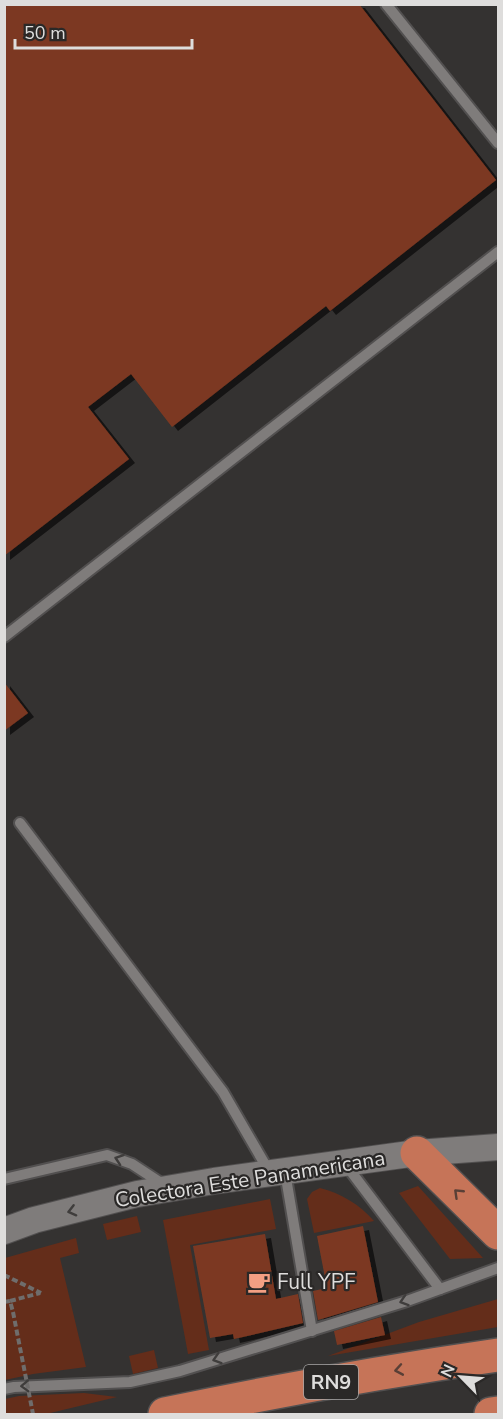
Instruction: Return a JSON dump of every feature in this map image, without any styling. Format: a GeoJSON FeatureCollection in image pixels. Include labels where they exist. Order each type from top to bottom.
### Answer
{"type":"FeatureCollection","features":[{"type":"Feature","properties":{"kind":"highway"},"geometry":{"type":"LineString","coordinates":[[417,1153],[498,1233]]}},
{"type":"Feature","properties":{"kind":"highway","name":"RN9"},"geometry":{"type":"LineString","coordinates":[[165,1414],[254,1396],[498,1354]]}},
{"type":"Feature","properties":{"kind":"highway"},"geometry":{"type":"LineString","coordinates":[[491,1414],[498,1413]]}},
{"type":"Feature","properties":{"kind":"street","name":"Colectora Este Panamericana"},"geometry":{"type":"LineString","coordinates":[[4,1231],[34,1220],[137,1194],[417,1153],[498,1147]]}},
{"type":"Feature","properties":{"kind":"lane"},"geometry":{"type":"LineString","coordinates":[[386,4],[498,143]]}},
{"type":"Feature","properties":{"kind":"lane"},"geometry":{"type":"LineString","coordinates":[[4,637],[498,252]]}},
{"type":"Feature","properties":{"kind":"lane"},"geometry":{"type":"LineString","coordinates":[[20,823],[223,1092],[278,1172],[312,1330]]}},
{"type":"Feature","properties":{"kind":"lane"},"geometry":{"type":"LineString","coordinates":[[4,1179],[107,1155],[132,1164],[170,1189]]}},
{"type":"Feature","properties":{"kind":"lane"},"geometry":{"type":"LineString","coordinates":[[345,1163],[440,1289]]}},
{"type":"Feature","properties":{"kind":"lane"},"geometry":{"type":"LineString","coordinates":[[4,1389],[130,1382],[180,1371],[440,1289],[498,1268]]}},
{"type":"Feature","properties":{"kind":"path"},"geometry":{"type":"LineString","coordinates":[[4,1275],[41,1293],[7,1302],[12,1312],[33,1414]]}},
{"type":"Feature","properties":{"kind":"shaded area"},"geometry":{"type":"Polygon","coordinates":[[[418,1186],[483,1258],[450,1259],[399,1193],[418,1186]]]}},
{"type":"Feature","properties":{"kind":"shaded area"},"geometry":{"type":"Polygon","coordinates":[[[320,1188],[350,1200],[374,1221],[314,1233],[307,1199],[312,1192],[320,1188]]]}},
{"type":"Feature","properties":{"kind":"shaded area"},"geometry":{"type":"Polygon","coordinates":[[[270,1199],[276,1229],[190,1245],[209,1350],[188,1354],[163,1220],[270,1199]]]}},
{"type":"Feature","properties":{"kind":"shaded area"},"geometry":{"type":"Polygon","coordinates":[[[137,1216],[141,1232],[107,1240],[103,1224],[137,1216]]]}},
{"type":"Feature","properties":{"kind":"shaded area"},"geometry":{"type":"Polygon","coordinates":[[[76,1238],[79,1253],[60,1258],[86,1367],[5,1380],[5,1258],[76,1238]]]}},
{"type":"Feature","properties":{"kind":"shaded area"},"geometry":{"type":"Polygon","coordinates":[[[498,1299],[498,1327],[328,1356],[419,1322],[498,1299]]]}},
{"type":"Feature","properties":{"kind":"shaded area"},"geometry":{"type":"Polygon","coordinates":[[[154,1350],[158,1368],[133,1374],[129,1356],[154,1350]]]}},
{"type":"Feature","properties":{"kind":"shaded area"},"geometry":{"type":"Polygon","coordinates":[[[84,1393],[117,1397],[46,1414],[5,1414],[5,1399],[19,1396],[84,1393]]]}},
{"type":"Feature","properties":{"kind":"building"},"geometry":{"type":"Polygon","coordinates":[[[4,4],[359,4],[496,180],[330,311],[326,306],[172,427],[131,374],[88,407],[129,459],[4,556],[4,4]]]}},
{"type":"Feature","properties":{"kind":"building"},"geometry":{"type":"Polygon","coordinates":[[[4,682],[28,713],[4,731],[4,682]]]}},
{"type":"Feature","properties":{"kind":"building"},"geometry":{"type":"Polygon","coordinates":[[[363,1226],[378,1302],[318,1320],[313,1291],[327,1288],[317,1236],[363,1226]]]}},
{"type":"Feature","properties":{"kind":"building"},"geometry":{"type":"Polygon","coordinates":[[[265,1234],[276,1299],[298,1294],[303,1323],[234,1339],[233,1334],[210,1338],[193,1246],[265,1234]]]}},
{"type":"Feature","properties":{"kind":"building"},"geometry":{"type":"Polygon","coordinates":[[[381,1317],[385,1335],[337,1345],[334,1331],[381,1317]]]}},
{"type":"Feature","properties":{"kind":"place","name":"Full YPF"},"geometry":{"type":"Point","coordinates":[259,1282]}}]}
